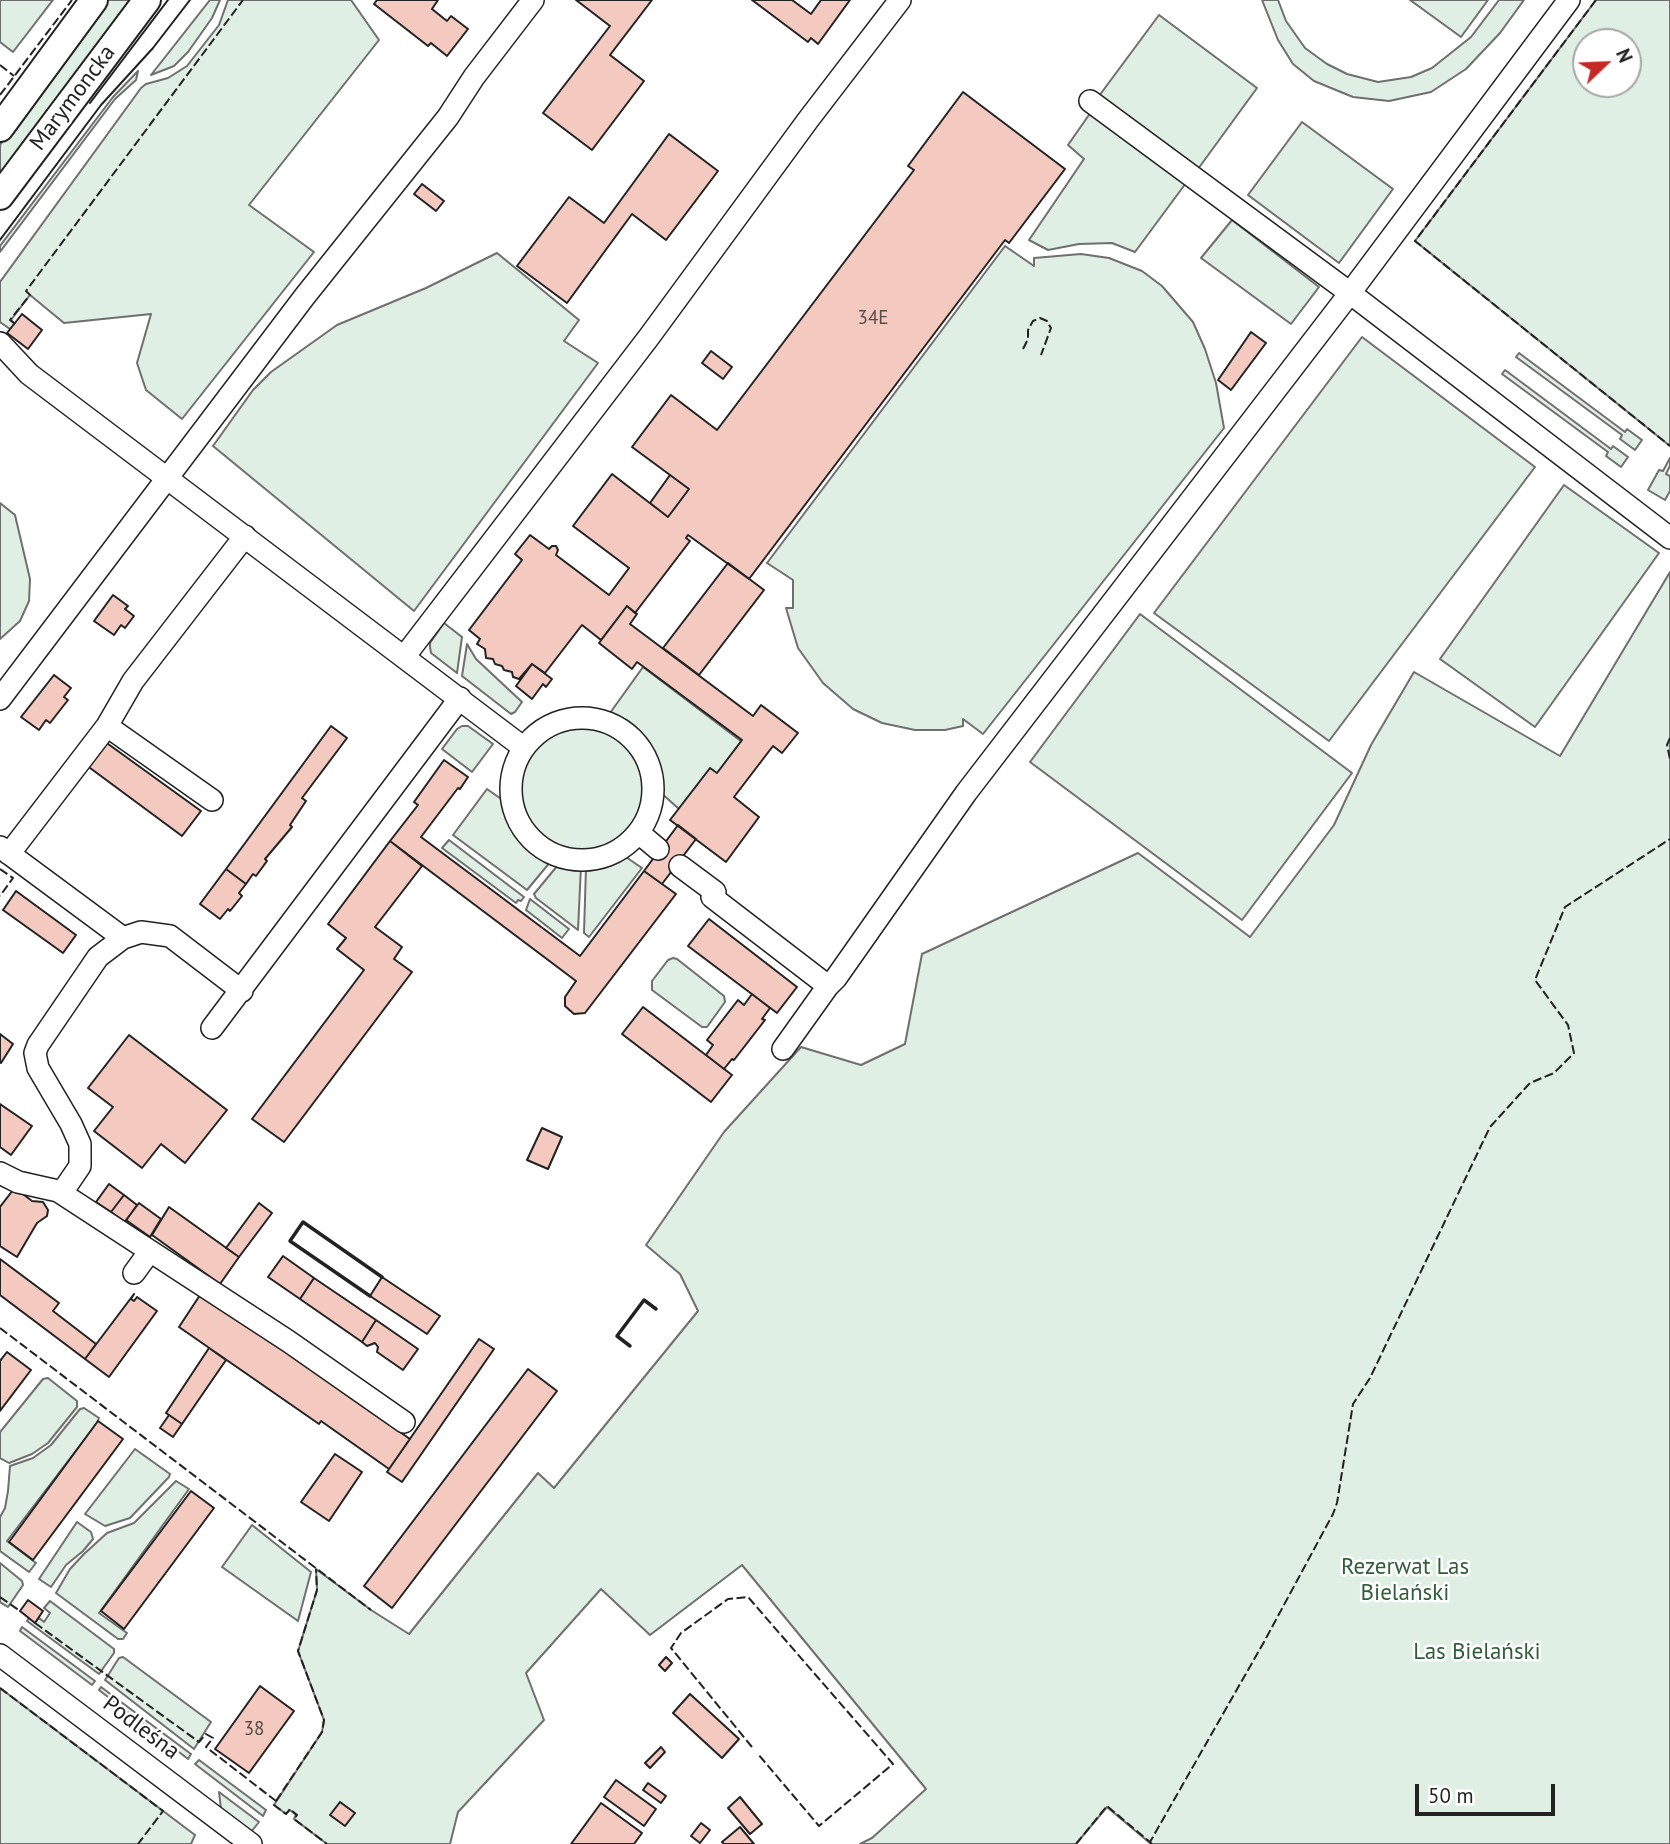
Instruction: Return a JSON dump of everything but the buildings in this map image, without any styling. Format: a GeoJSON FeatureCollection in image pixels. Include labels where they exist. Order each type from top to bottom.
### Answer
{"type":"FeatureCollection","features":[{"type":"Feature","properties":{"kind":"main road","name":"Marymoncka"},"geometry":{"type":"LineString","coordinates":[[0,128],[94,0]]}},
{"type":"Feature","properties":{"kind":"main road","name":"Marymoncka"},"geometry":{"type":"LineString","coordinates":[[0,196],[147,0]]}},
{"type":"Feature","properties":{"kind":"street"},"geometry":{"type":"LineString","coordinates":[[0,699],[344,246],[447,117],[533,0]]}},
{"type":"Feature","properties":{"kind":"street"},"geometry":{"type":"LineString","coordinates":[[404,657],[649,337],[808,120],[900,0]]}},
{"type":"Feature","properties":{"kind":"street"},"geometry":{"type":"LineString","coordinates":[[783,1049],[975,781],[1350,293],[1569,0]]}},
{"type":"Feature","properties":{"kind":"street"},"geometry":{"type":"LineString","coordinates":[[1090,101],[1350,293],[1670,538]]}},
{"type":"Feature","properties":{"kind":"street"},"geometry":{"type":"LineString","coordinates":[[0,343],[29,374],[163,484],[245,536],[524,748]]}},
{"type":"Feature","properties":{"kind":"street"},"geometry":{"type":"LineString","coordinates":[[123,938],[5,851],[107,726],[133,681],[245,536]]}},
{"type":"Feature","properties":{"kind":"street"},"geometry":{"type":"LineString","coordinates":[[212,1028],[460,698]]}},
{"type":"Feature","properties":{"kind":"street"},"geometry":{"type":"LineString","coordinates":[[591,718],[615,725],[635,741],[648,762],[654,788],[650,813],[639,832],[621,849],[601,859],[579,861],[558,857],[538,846],[523,830],[513,810],[510,789],[514,767],[524,748],[542,730],[565,719],[591,718]]}},
{"type":"Feature","properties":{"kind":"street"},"geometry":{"type":"LineString","coordinates":[[107,726],[212,800]]}},
{"type":"Feature","properties":{"kind":"street"},"geometry":{"type":"LineString","coordinates":[[639,832],[658,849]]}},
{"type":"Feature","properties":{"kind":"street"},"geometry":{"type":"LineString","coordinates":[[680,866],[715,892],[712,897],[828,985]]}},
{"type":"Feature","properties":{"kind":"street"},"geometry":{"type":"LineString","coordinates":[[58,1191],[65,1188],[80,1166],[80,1144],[38,1068],[35,1053],[98,957],[123,938],[141,932],[170,936],[242,991]]}},
{"type":"Feature","properties":{"kind":"street"},"geometry":{"type":"LineString","coordinates":[[0,1173],[18,1182],[58,1191],[288,1341],[404,1422]]}},
{"type":"Feature","properties":{"kind":"street"},"geometry":{"type":"LineString","coordinates":[[134,1273],[150,1251]]}},
{"type":"Feature","properties":{"kind":"street","name":"Podleśna"},"geometry":{"type":"LineString","coordinates":[[0,1655],[251,1844]]}},
{"type":"Feature","properties":{"kind":"green space"},"geometry":{"type":"Polygon","coordinates":[[[0,0],[53,0],[13,52],[0,42],[0,0]]]}},
{"type":"Feature","properties":{"kind":"green space"},"geometry":{"type":"Polygon","coordinates":[[[107,0],[132,0],[0,180],[0,145],[107,0]]]}},
{"type":"Feature","properties":{"kind":"green space"},"geometry":{"type":"Polygon","coordinates":[[[210,0],[220,0],[212,18],[188,52],[174,66],[151,75],[210,0]]]}},
{"type":"Feature","properties":{"kind":"green space"},"geometry":{"type":"Polygon","coordinates":[[[228,0],[351,0],[379,40],[249,205],[314,252],[182,419],[146,390],[137,363],[151,314],[64,323],[30,295],[11,320],[15,324],[10,329],[0,322],[0,282],[141,88],[168,78],[187,66],[219,25],[228,0]]]}},
{"type":"Feature","properties":{"kind":"green space"},"geometry":{"type":"Polygon","coordinates":[[[1262,0],[1278,0],[1286,21],[1305,48],[1327,64],[1347,74],[1378,82],[1411,77],[1432,68],[1471,37],[1499,0],[1524,0],[1500,33],[1466,69],[1431,92],[1389,101],[1353,97],[1314,81],[1293,64],[1278,40],[1262,0]]]}},
{"type":"Feature","properties":{"kind":"green space"},"geometry":{"type":"Polygon","coordinates":[[[1410,0],[1488,0],[1461,37],[1410,0]]]}},
{"type":"Feature","properties":{"kind":"green space"},"geometry":{"type":"Polygon","coordinates":[[[1596,0],[1670,0],[1670,446],[1415,241],[1572,32],[1572,98],[1642,98],[1642,28],[1575,28],[1596,0]]]}},
{"type":"Feature","properties":{"kind":"green space"},"geometry":{"type":"Polygon","coordinates":[[[1159,15],[1257,88],[1198,169],[1099,96],[1159,15]]]}},
{"type":"Feature","properties":{"kind":"green space"},"geometry":{"type":"Polygon","coordinates":[[[138,71],[136,80],[115,99],[0,252],[0,246],[113,97],[138,71]]]}},
{"type":"Feature","properties":{"kind":"green space"},"geometry":{"type":"Polygon","coordinates":[[[1091,112],[1186,183],[1135,252],[1112,243],[1079,244],[1048,250],[1029,240],[1084,159],[1068,145],[1091,112]]]}},
{"type":"Feature","properties":{"kind":"green space"},"geometry":{"type":"Polygon","coordinates":[[[1302,122],[1393,189],[1339,263],[1248,195],[1302,122]]]}},
{"type":"Feature","properties":{"kind":"green space"},"geometry":{"type":"Polygon","coordinates":[[[1232,220],[1319,287],[1291,324],[1201,258],[1232,220]]]}},
{"type":"Feature","properties":{"kind":"green space"},"geometry":{"type":"Polygon","coordinates":[[[1005,246],[1034,266],[1034,258],[1081,254],[1109,258],[1142,271],[1162,286],[1193,322],[1205,349],[1216,383],[1224,428],[983,734],[963,719],[963,726],[945,730],[915,730],[882,723],[853,709],[823,683],[798,648],[786,608],[793,608],[793,580],[767,563],[1005,246]]]}},
{"type":"Feature","properties":{"kind":"green space"},"geometry":{"type":"Polygon","coordinates":[[[497,253],[579,320],[564,341],[598,363],[414,611],[213,446],[253,390],[271,372],[337,325],[426,288],[497,253]]]}},
{"type":"Feature","properties":{"kind":"green space"},"geometry":{"type":"Polygon","coordinates":[[[1362,337],[1535,467],[1329,741],[1154,613],[1362,337]]]}},
{"type":"Feature","properties":{"kind":"green space"},"geometry":{"type":"Polygon","coordinates":[[[1519,353],[1625,432],[1627,429],[1642,440],[1635,450],[1620,439],[1622,435],[1516,357],[1519,353]]]}},
{"type":"Feature","properties":{"kind":"green space"},"geometry":{"type":"Polygon","coordinates":[[[1505,370],[1611,449],[1613,446],[1628,457],[1621,467],[1606,456],[1608,452],[1502,374],[1505,370]]]}},
{"type":"Feature","properties":{"kind":"green space"},"geometry":{"type":"Polygon","coordinates":[[[1670,458],[1666,474],[1670,476],[1670,491],[1665,500],[1648,490],[1659,470],[1663,471],[1670,458]]]}},
{"type":"Feature","properties":{"kind":"green space"},"geometry":{"type":"Polygon","coordinates":[[[1564,485],[1659,553],[1535,727],[1440,659],[1564,485]]]}},
{"type":"Feature","properties":{"kind":"green space"},"geometry":{"type":"Polygon","coordinates":[[[0,503],[15,515],[30,579],[29,601],[20,621],[0,639],[0,503]]]}},
{"type":"Feature","properties":{"kind":"green space"},"geometry":{"type":"Polygon","coordinates":[[[1670,572],[1670,1844],[1151,1844],[1107,1807],[1076,1844],[860,1844],[872,1838],[926,1789],[742,1565],[650,1635],[601,1589],[526,1673],[544,1720],[458,1812],[450,1844],[327,1844],[294,1819],[296,1815],[290,1810],[286,1814],[274,1805],[322,1732],[324,1720],[298,1651],[317,1590],[316,1569],[409,1634],[538,1473],[554,1488],[698,1311],[680,1274],[646,1245],[724,1132],[801,1047],[861,1065],[905,1044],[922,954],[1138,853],[1250,937],[1334,825],[1371,745],[1414,672],[1560,756],[1670,572]]]}},
{"type":"Feature","properties":{"kind":"green space"},"geometry":{"type":"Polygon","coordinates":[[[1140,614],[1352,773],[1242,920],[1030,762],[1140,614]]]}},
{"type":"Feature","properties":{"kind":"green space"},"geometry":{"type":"Polygon","coordinates":[[[444,623],[462,637],[457,673],[431,653],[430,643],[444,623]]]}},
{"type":"Feature","properties":{"kind":"green space"},"geometry":{"type":"Polygon","coordinates":[[[467,644],[476,659],[522,702],[515,712],[511,714],[462,676],[467,644]]]}},
{"type":"Feature","properties":{"kind":"green space"},"geometry":{"type":"Polygon","coordinates":[[[643,667],[742,742],[717,775],[679,809],[660,792],[654,758],[644,742],[632,727],[610,713],[643,667]]]}},
{"type":"Feature","properties":{"kind":"green space"},"geometry":{"type":"Polygon","coordinates":[[[462,726],[468,726],[493,744],[472,772],[442,749],[462,726]]]}},
{"type":"Feature","properties":{"kind":"green space"},"geometry":{"type":"Polygon","coordinates":[[[583,726],[607,731],[627,745],[641,765],[646,789],[641,813],[627,833],[607,847],[583,852],[559,847],[539,833],[525,813],[520,789],[525,765],[539,745],[559,731],[583,726]]]}},
{"type":"Feature","properties":{"kind":"green space"},"geometry":{"type":"Polygon","coordinates":[[[487,789],[504,801],[508,815],[523,840],[551,861],[527,890],[453,835],[487,789]]]}},
{"type":"Feature","properties":{"kind":"green space"},"geometry":{"type":"Polygon","coordinates":[[[449,840],[524,897],[521,901],[516,903],[442,848],[449,840]]]}},
{"type":"Feature","properties":{"kind":"green space"},"geometry":{"type":"Polygon","coordinates":[[[623,855],[642,868],[589,937],[584,933],[586,867],[623,855]]]}},
{"type":"Feature","properties":{"kind":"green space"},"geometry":{"type":"Polygon","coordinates":[[[558,865],[581,866],[578,930],[534,894],[558,865]]]}},
{"type":"Feature","properties":{"kind":"green space"},"geometry":{"type":"Polygon","coordinates":[[[530,899],[569,929],[562,938],[526,910],[530,899]]]}},
{"type":"Feature","properties":{"kind":"green space"},"geometry":{"type":"Polygon","coordinates":[[[673,958],[724,996],[725,1002],[707,1027],[702,1027],[652,990],[652,981],[668,960],[673,958]]]}},
{"type":"Feature","properties":{"kind":"green space"},"geometry":{"type":"Polygon","coordinates":[[[48,1378],[77,1401],[77,1407],[48,1443],[32,1454],[9,1463],[0,1458],[0,1432],[43,1379],[48,1378]]]}},
{"type":"Feature","properties":{"kind":"green space"},"geometry":{"type":"Polygon","coordinates":[[[84,1408],[99,1418],[97,1423],[7,1541],[36,1563],[29,1572],[0,1551],[0,1517],[5,1508],[10,1466],[33,1458],[51,1445],[80,1409],[84,1408]]]}},
{"type":"Feature","properties":{"kind":"green space"},"geometry":{"type":"Polygon","coordinates":[[[135,1449],[170,1474],[169,1477],[130,1518],[105,1526],[85,1514],[135,1449]]]}},
{"type":"Feature","properties":{"kind":"green space"},"geometry":{"type":"Polygon","coordinates":[[[176,1481],[189,1489],[99,1613],[127,1633],[123,1639],[118,1639],[56,1593],[70,1569],[84,1554],[107,1533],[134,1523],[176,1481]]]}},
{"type":"Feature","properties":{"kind":"green space"},"geometry":{"type":"Polygon","coordinates":[[[77,1522],[91,1532],[93,1539],[66,1565],[51,1587],[39,1579],[77,1522]]]}},
{"type":"Feature","properties":{"kind":"green space"},"geometry":{"type":"Polygon","coordinates":[[[252,1525],[311,1572],[298,1621],[222,1567],[252,1525]]]}},
{"type":"Feature","properties":{"kind":"green space"},"geometry":{"type":"Polygon","coordinates":[[[0,1563],[22,1581],[23,1585],[8,1607],[0,1602],[0,1563]]]}},
{"type":"Feature","properties":{"kind":"green space"},"geometry":{"type":"Polygon","coordinates":[[[50,1601],[114,1649],[99,1674],[27,1621],[29,1618],[35,1622],[39,1618],[44,1622],[50,1613],[44,1608],[50,1601]]]}},
{"type":"Feature","properties":{"kind":"green space"},"geometry":{"type":"Polygon","coordinates":[[[22,1627],[95,1681],[92,1685],[20,1631],[22,1627]]]}},
{"type":"Feature","properties":{"kind":"green space"},"geometry":{"type":"Polygon","coordinates":[[[123,1657],[211,1722],[194,1749],[105,1680],[119,1658],[123,1657]]]}},
{"type":"Feature","properties":{"kind":"green space"},"geometry":{"type":"Polygon","coordinates":[[[101,1687],[191,1754],[188,1759],[99,1690],[101,1687]]]}},
{"type":"Feature","properties":{"kind":"green space"},"geometry":{"type":"Polygon","coordinates":[[[0,1688],[195,1835],[191,1844],[0,1844],[0,1688]]]}},
{"type":"Feature","properties":{"kind":"green space"},"geometry":{"type":"Polygon","coordinates":[[[199,1760],[266,1810],[263,1816],[195,1764],[199,1760]]]}},
{"type":"Feature","properties":{"kind":"green space"},"geometry":{"type":"Polygon","coordinates":[[[219,1792],[259,1822],[251,1832],[221,1809],[219,1792]]]}},
{"type":"Feature","properties":{"kind":"tram line"},"geometry":{"type":"LineString","coordinates":[[90,103],[168,0]]}},
{"type":"Feature","properties":{"kind":"tram line"},"geometry":{"type":"LineString","coordinates":[[0,240],[101,105],[153,48],[190,0]]}},
{"type":"Feature","properties":{"kind":"fence"},"geometry":{"type":"LineString","coordinates":[[0,95],[72,0]]}},
{"type":"Feature","properties":{"kind":"fence"},"geometry":{"type":"LineString","coordinates":[[15,324],[10,320],[30,295],[26,291],[243,0]]}},
{"type":"Feature","properties":{"kind":"fence"},"geometry":{"type":"LineString","coordinates":[[1596,0],[1415,241],[1670,446]]}},
{"type":"Feature","properties":{"kind":"fence"},"geometry":{"type":"LineString","coordinates":[[0,65],[14,76]]}},
{"type":"Feature","properties":{"kind":"fence"},"geometry":{"type":"LineString","coordinates":[[1023,349],[1028,339],[1028,330],[1033,321],[1040,318],[1047,321],[1051,328],[1041,355]]}},
{"type":"Feature","properties":{"kind":"fence"},"geometry":{"type":"LineString","coordinates":[[1670,738],[1667,745],[1670,759]]}},
{"type":"Feature","properties":{"kind":"fence"},"geometry":{"type":"LineString","coordinates":[[1152,1844],[1150,1842],[1264,1642],[1333,1514],[1353,1404],[1370,1378],[1490,1127],[1530,1083],[1554,1073],[1574,1053],[1568,1025],[1535,980],[1565,907],[1670,839]]}},
{"type":"Feature","properties":{"kind":"fence"},"geometry":{"type":"LineString","coordinates":[[0,869],[13,878],[0,896]]}},
{"type":"Feature","properties":{"kind":"fence"},"geometry":{"type":"LineString","coordinates":[[0,1328],[371,1610]]}},
{"type":"Feature","properties":{"kind":"fence"},"geometry":{"type":"LineString","coordinates":[[276,1801],[322,1732],[324,1720],[298,1651],[317,1590],[316,1569]]}},
{"type":"Feature","properties":{"kind":"fence"},"geometry":{"type":"LineString","coordinates":[[0,1597],[20,1611]]}},
{"type":"Feature","properties":{"kind":"fence"},"geometry":{"type":"LineString","coordinates":[[752,1747],[671,1648],[681,1633],[728,1599],[748,1597],[893,1764],[819,1826],[758,1754]]}},
{"type":"Feature","properties":{"kind":"fence"},"geometry":{"type":"LineString","coordinates":[[35,1623],[199,1742],[206,1734],[213,1738],[206,1747],[276,1801],[274,1805],[286,1814],[290,1809],[297,1815],[294,1819],[327,1844]]}},
{"type":"Feature","properties":{"kind":"fence"},"geometry":{"type":"LineString","coordinates":[[0,1688],[163,1811],[138,1844]]}},
{"type":"Feature","properties":{"kind":"fence"},"geometry":{"type":"LineString","coordinates":[[1076,1844],[1107,1806],[1150,1842]]}},
{"type":"Feature","properties":{"kind":"wall"},"geometry":{"type":"LineString","coordinates":[[370,1296],[290,1241],[303,1222],[382,1277]]}},
{"type":"Feature","properties":{"kind":"wall"},"geometry":{"type":"LineString","coordinates":[[630,1346],[617,1336],[644,1300],[656,1309]]}},
{"type":"Feature","properties":{"kind":"park label","name":"Rezerwat Las Bielański"},"geometry":{"type":"Point","coordinates":[1405,1580]}},
{"type":"Feature","properties":{"kind":"park label","name":"Las Bielański"},"geometry":{"type":"Point","coordinates":[1477,1652]}}]}
